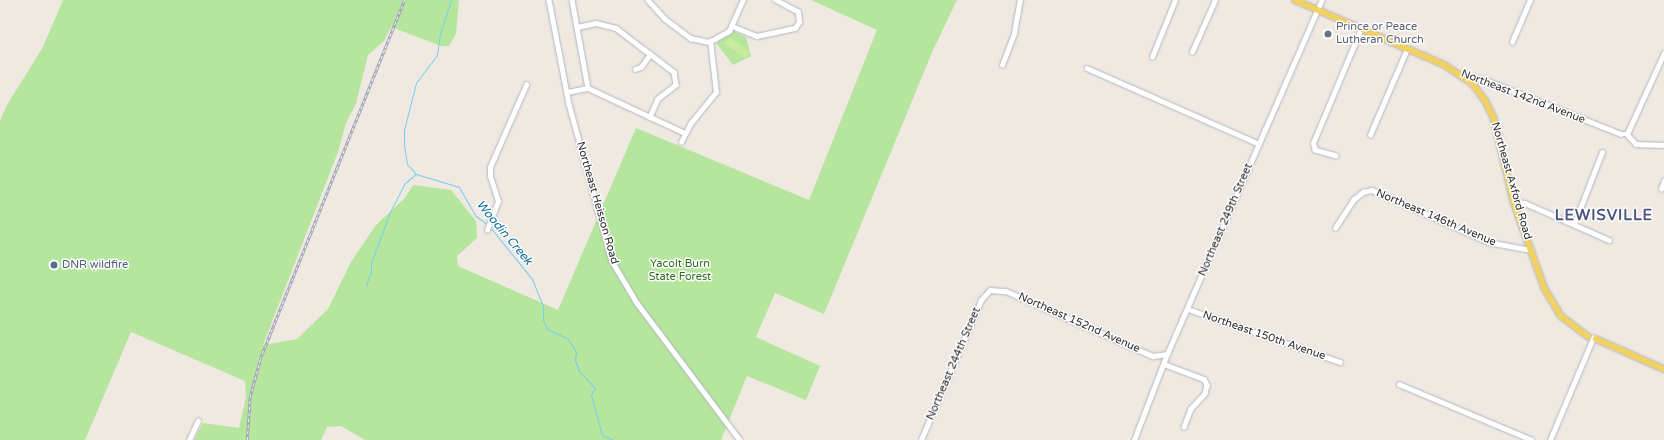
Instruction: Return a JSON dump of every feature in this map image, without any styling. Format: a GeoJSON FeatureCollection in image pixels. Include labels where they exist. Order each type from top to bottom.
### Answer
{"type":"FeatureCollection","features":[{"type":"Feature","properties":{"kind":"main road","name":"Northeast 142nd Avenue"},"geometry":{"type":"LineString","coordinates":[[1295,0],[1445,65],[1465,76]]}},
{"type":"Feature","properties":{"kind":"main road","name":"Northeast Axford Road"},"geometry":{"type":"LineString","coordinates":[[1465,76],[1479,90],[1494,118],[1514,202],[1531,250],[1554,306],[1572,326],[1593,338],[1664,369]]}},
{"type":"Feature","properties":{"kind":"street","name":"Northeast Heisson Road"},"geometry":{"type":"LineString","coordinates":[[549,0],[566,92],[610,254],[623,284],[740,440]]}},
{"type":"Feature","properties":{"kind":"street"},"geometry":{"type":"LineString","coordinates":[[572,0],[588,88]]}},
{"type":"Feature","properties":{"kind":"street"},"geometry":{"type":"LineString","coordinates":[[648,0],[664,18],[691,38],[710,41],[725,35],[732,26],[743,0]]}},
{"type":"Feature","properties":{"kind":"street"},"geometry":{"type":"LineString","coordinates":[[732,26],[757,36],[795,28],[799,22],[798,12],[775,0]]}},
{"type":"Feature","properties":{"kind":"street"},"geometry":{"type":"LineString","coordinates":[[1002,65],[1014,33],[1020,0]]}},
{"type":"Feature","properties":{"kind":"street"},"geometry":{"type":"LineString","coordinates":[[1152,57],[1175,0]]}},
{"type":"Feature","properties":{"kind":"street"},"geometry":{"type":"LineString","coordinates":[[1192,52],[1215,0]]}},
{"type":"Feature","properties":{"kind":"street","name":"Northeast 249th Street"},"geometry":{"type":"LineString","coordinates":[[1134,440],[1167,354],[1322,0]]}},
{"type":"Feature","properties":{"kind":"street"},"geometry":{"type":"LineString","coordinates":[[1512,42],[1530,0]]}},
{"type":"Feature","properties":{"kind":"street"},"geometry":{"type":"LineString","coordinates":[[577,27],[596,24],[616,28],[676,73],[677,83],[672,90],[658,99],[650,117]]}},
{"type":"Feature","properties":{"kind":"street"},"geometry":{"type":"LineString","coordinates":[[1336,156],[1315,150],[1313,143],[1361,29]]}},
{"type":"Feature","properties":{"kind":"street"},"geometry":{"type":"LineString","coordinates":[[681,142],[685,133],[715,94],[710,41]]}},
{"type":"Feature","properties":{"kind":"street"},"geometry":{"type":"LineString","coordinates":[[1370,135],[1407,49]]}},
{"type":"Feature","properties":{"kind":"street"},"geometry":{"type":"LineString","coordinates":[[1627,134],[1664,53]]}},
{"type":"Feature","properties":{"kind":"street"},"geometry":{"type":"LineString","coordinates":[[634,70],[641,66],[650,54]]}},
{"type":"Feature","properties":{"kind":"street"},"geometry":{"type":"LineString","coordinates":[[1086,68],[1259,144]]}},
{"type":"Feature","properties":{"kind":"street","name":"Northeast 142nd Avenue"},"geometry":{"type":"LineString","coordinates":[[1465,76],[1486,80],[1621,134],[1627,134],[1636,144],[1664,145]]}},
{"type":"Feature","properties":{"kind":"street"},"geometry":{"type":"LineString","coordinates":[[487,230],[498,200],[490,176],[490,167],[526,85]]}},
{"type":"Feature","properties":{"kind":"street"},"geometry":{"type":"LineString","coordinates":[[566,92],[588,88],[685,133]]}},
{"type":"Feature","properties":{"kind":"street"},"geometry":{"type":"LineString","coordinates":[[1574,224],[1602,152]]}},
{"type":"Feature","properties":{"kind":"street"},"geometry":{"type":"LineString","coordinates":[[1661,188],[1664,181]]}},
{"type":"Feature","properties":{"kind":"street","name":"Northeast 146th Avenue"},"geometry":{"type":"LineString","coordinates":[[1334,228],[1353,200],[1363,192],[1372,190],[1488,242],[1531,250]]}},
{"type":"Feature","properties":{"kind":"street"},"geometry":{"type":"LineString","coordinates":[[1514,202],[1525,203],[1609,240]]}},
{"type":"Feature","properties":{"kind":"street","name":"Northeast 152nd Avenue"},"geometry":{"type":"LineString","coordinates":[[990,290],[1006,291],[1152,356],[1167,354]]}},
{"type":"Feature","properties":{"kind":"street","name":"Northeast 244th Street"},"geometry":{"type":"LineString","coordinates":[[921,440],[981,300],[990,290]]}},
{"type":"Feature","properties":{"kind":"street","name":"Northeast 150th Avenue"},"geometry":{"type":"LineString","coordinates":[[1188,309],[1239,329],[1272,337],[1340,362]]}},
{"type":"Feature","properties":{"kind":"street"},"geometry":{"type":"LineString","coordinates":[[1550,440],[1593,338]]}},
{"type":"Feature","properties":{"kind":"street"},"geometry":{"type":"LineString","coordinates":[[1164,364],[1204,379],[1207,385],[1205,394],[1191,409],[1184,427]]}},
{"type":"Feature","properties":{"kind":"street"},"geometry":{"type":"LineString","coordinates":[[1399,384],[1532,440]]}},
{"type":"Feature","properties":{"kind":"street"},"geometry":{"type":"LineString","coordinates":[[189,440],[198,421]]}},
{"type":"Feature","properties":{"kind":"green space","name":"Yacolt Burn State Forest"},"geometry":{"type":"Polygon","coordinates":[[[63,0],[459,0],[456,34],[449,46],[441,46],[391,27],[384,41],[368,55],[356,104],[346,123],[338,152],[263,345],[297,339],[328,309],[351,262],[376,225],[405,198],[413,185],[451,190],[476,221],[477,238],[457,256],[458,266],[558,310],[636,128],[809,200],[877,30],[811,0],[957,0],[933,50],[824,314],[775,293],[756,337],[820,366],[806,400],[747,376],[721,440],[365,440],[341,426],[327,427],[321,440],[194,440],[203,423],[239,428],[246,397],[245,381],[131,332],[85,440],[0,440],[0,121],[7,105],[43,47],[63,0]]]}},
{"type":"Feature","properties":{"kind":"green space"},"geometry":{"type":"Polygon","coordinates":[[[734,31],[746,37],[751,56],[733,65],[716,43],[734,31]]]}},
{"type":"Feature","properties":{"kind":"green space"},"geometry":{"type":"Polygon","coordinates":[[[730,37],[750,52],[745,58],[725,43],[730,37]]]}},
{"type":"Feature","properties":{"kind":"waterway","name":"Woodin Creek"},"geometry":{"type":"LineString","coordinates":[[451,0],[440,33],[437,55],[416,83],[404,130],[404,145],[407,164],[416,174],[459,187],[476,216],[488,225]]}},
{"type":"Feature","properties":{"kind":"waterway"},"geometry":{"type":"LineString","coordinates":[[366,285],[371,272],[371,263],[390,212],[404,184],[416,174]]}},
{"type":"Feature","properties":{"kind":"waterway","name":"Woodin Creek"},"geometry":{"type":"LineString","coordinates":[[490,227],[532,279],[543,306],[543,320],[547,329],[568,339],[576,352],[575,360],[579,371],[595,388],[591,395],[602,435],[613,440]]}},
{"type":"Feature","properties":{"kind":"railway"},"geometry":{"type":"LineString","coordinates":[[247,440],[250,397],[260,359],[404,0]]}},
{"type":"Feature","properties":{"kind":"place","name":"Prince or Peace Lutheran Church"},"geometry":{"type":"Point","coordinates":[1328,34]}},
{"type":"Feature","properties":{"kind":"place","name":"DNR wildfire"},"geometry":{"type":"Point","coordinates":[54,265]}},
{"type":"Feature","properties":{"kind":"district","name":"LEWISVILLE"},"geometry":{"type":"Point","coordinates":[1604,216]}}]}
